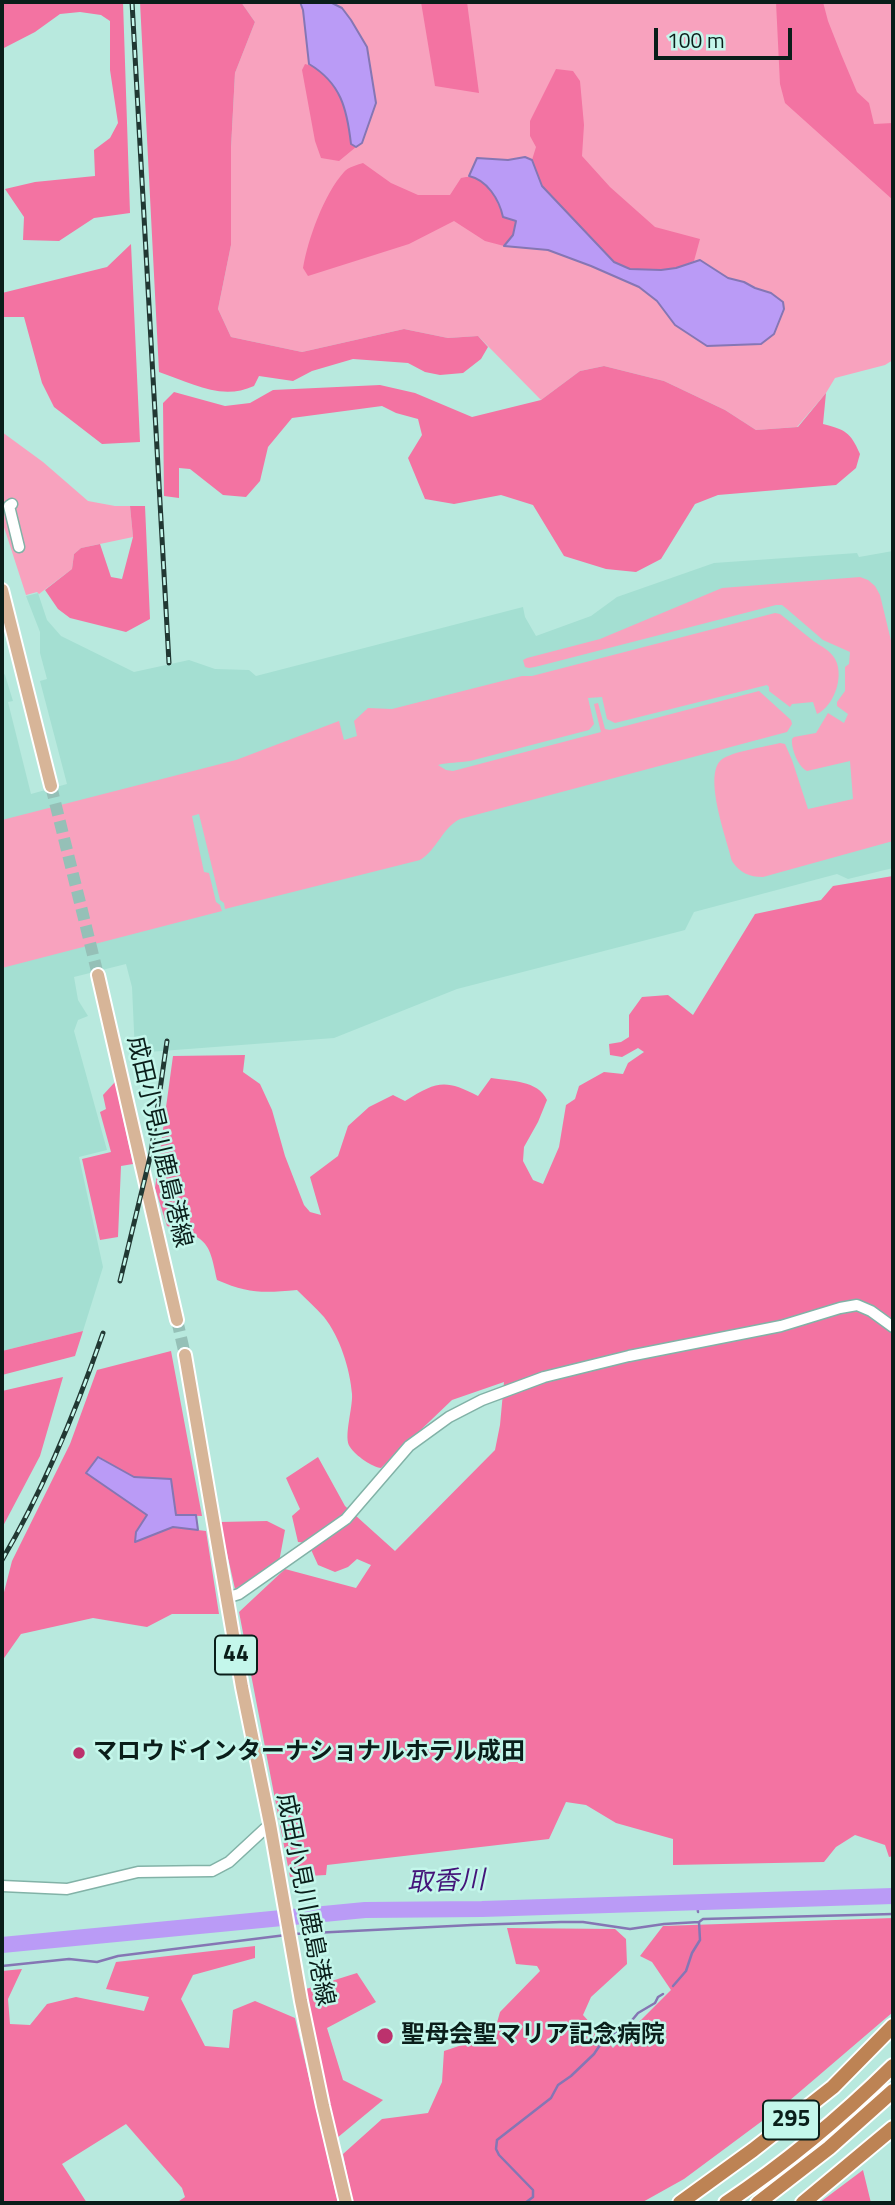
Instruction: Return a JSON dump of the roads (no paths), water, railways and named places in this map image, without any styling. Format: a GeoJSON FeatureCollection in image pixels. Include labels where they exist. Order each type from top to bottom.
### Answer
{"type":"FeatureCollection","features":[{"type":"Feature","properties":{"kind":"highway","name":"295"},"geometry":{"type":"LineString","coordinates":[[680,2203],[833,2087],[893,2026]]}},
{"type":"Feature","properties":{"kind":"highway"},"geometry":{"type":"LineString","coordinates":[[726,2203],[756,2184],[818,2134],[893,2066]]}},
{"type":"Feature","properties":{"kind":"highway"},"geometry":{"type":"LineString","coordinates":[[758,2203],[829,2148],[893,2091]]}},
{"type":"Feature","properties":{"kind":"highway"},"geometry":{"type":"LineString","coordinates":[[803,2203],[893,2128]]}},
{"type":"Feature","properties":{"kind":"main road"},"geometry":{"type":"LineString","coordinates":[[2,590],[51,786]]}},
{"type":"Feature","properties":{"kind":"main road","name":"成田小見川鹿島港線"},"geometry":{"type":"LineString","coordinates":[[98,975],[177,1320]]}},
{"type":"Feature","properties":{"kind":"main road","name":"成田小見川鹿島港線"},"geometry":{"type":"LineString","coordinates":[[185,1355],[226,1598],[301,2001],[346,2203]]}},
{"type":"Feature","properties":{"kind":"street"},"geometry":{"type":"LineString","coordinates":[[12,504],[9,506],[10,513],[19,547]]}},
{"type":"Feature","properties":{"kind":"street"},"geometry":{"type":"LineString","coordinates":[[226,1598],[239,1594],[346,1519],[409,1446],[449,1417],[482,1400],[544,1377],[629,1356],[781,1326],[839,1308],[857,1305],[871,1311],[893,1327]]}},
{"type":"Feature","properties":{"kind":"street"},"geometry":{"type":"LineString","coordinates":[[2,1886],[67,1889],[138,1872],[212,1871],[229,1862],[270,1824]]}},
{"type":"Feature","properties":{"kind":"waterway","name":"取香川"},"geometry":{"type":"LineString","coordinates":[[2,1945],[365,1910],[482,1909],[893,1896]]}},
{"type":"Feature","properties":{"kind":"waterway"},"geometry":{"type":"LineString","coordinates":[[697,1902],[698,1912]]}},
{"type":"Feature","properties":{"kind":"waterway"},"geometry":{"type":"LineString","coordinates":[[293,1934],[561,1922],[583,1922],[630,1929],[699,1922],[703,1919],[893,1914]]}},
{"type":"Feature","properties":{"kind":"waterway"},"geometry":{"type":"LineString","coordinates":[[673,1986],[686,1971],[700,1940],[699,1922]]}},
{"type":"Feature","properties":{"kind":"waterway"},"geometry":{"type":"LineString","coordinates":[[2,1966],[69,1959],[97,1962],[118,1956],[286,1935]]}},
{"type":"Feature","properties":{"kind":"waterway"},"geometry":{"type":"LineString","coordinates":[[525,2203],[533,2197],[533,2190],[499,2155],[496,2149],[497,2140],[551,2098],[558,2085],[594,2054],[604,2039],[628,2025],[638,2013],[655,2003],[663,1994]]}},
{"type":"Feature","properties":{"kind":"tunnel"},"geometry":{"type":"LineString","coordinates":[[51,786],[98,975]]}},
{"type":"Feature","properties":{"kind":"tunnel"},"geometry":{"type":"LineString","coordinates":[[177,1320],[185,1355]]}},
{"type":"Feature","properties":{"kind":"railway"},"geometry":{"type":"LineString","coordinates":[[132,2],[169,663]]}},
{"type":"Feature","properties":{"kind":"railway"},"geometry":{"type":"LineString","coordinates":[[120,1281],[151,1153],[167,1041]]}},
{"type":"Feature","properties":{"kind":"railway"},"geometry":{"type":"LineString","coordinates":[[2,1560],[32,1506],[58,1449],[103,1333]]}},
{"type":"Feature","properties":{"kind":"place","name":"マロウドインターナショナルホテル成田"},"geometry":{"type":"Point","coordinates":[79,1753]}},
{"type":"Feature","properties":{"kind":"place","name":"聖母会聖マリア記念病院"},"geometry":{"type":"Point","coordinates":[385,2036]}}]}
